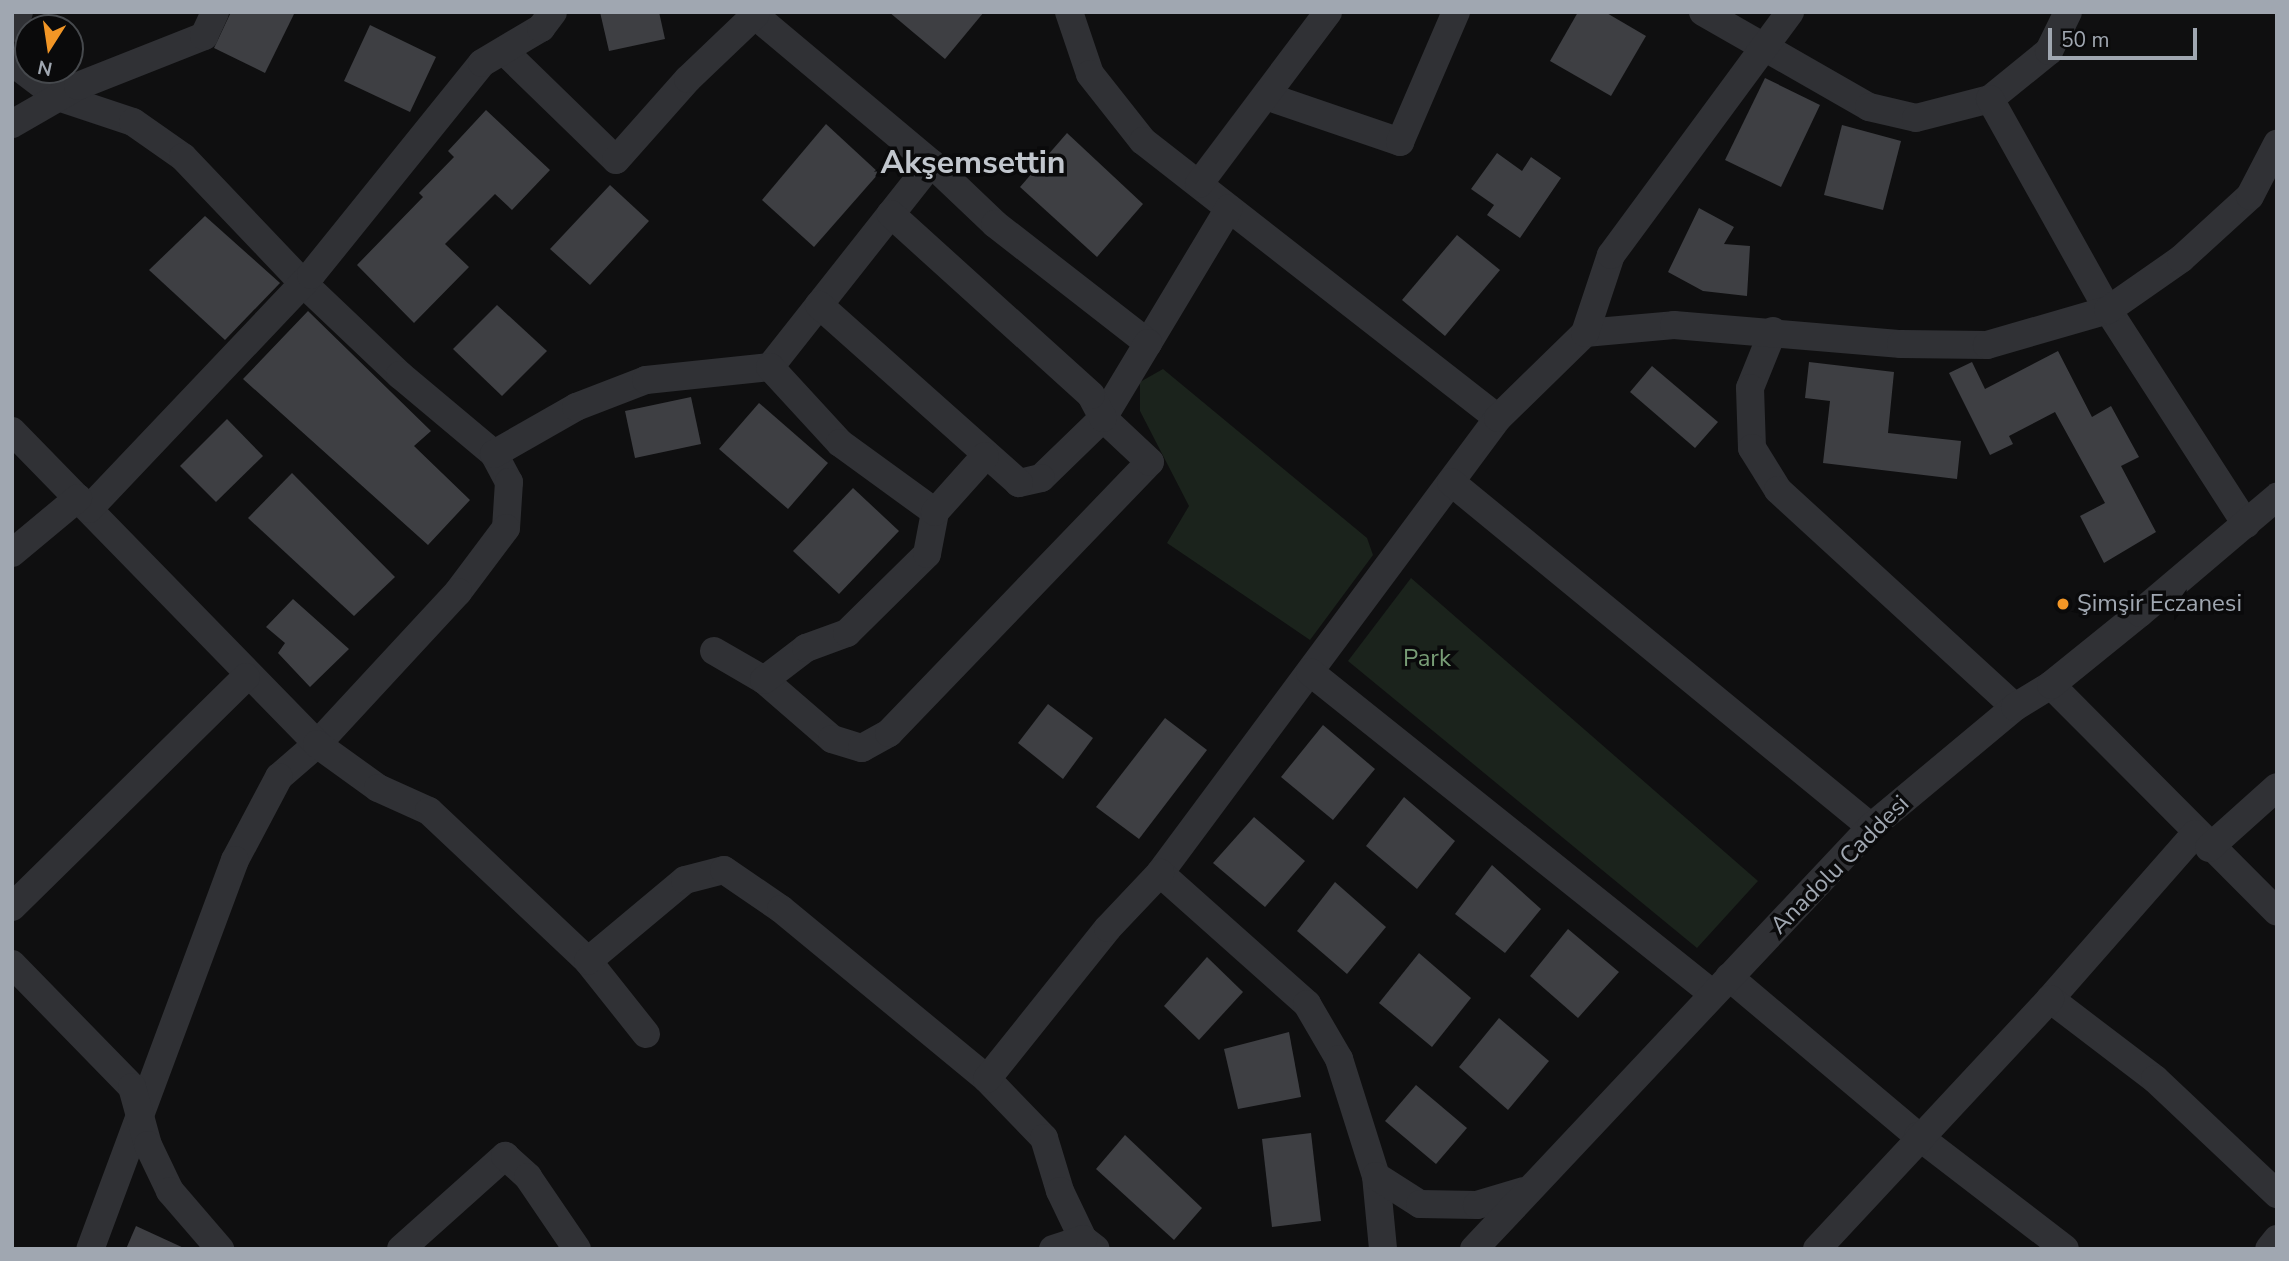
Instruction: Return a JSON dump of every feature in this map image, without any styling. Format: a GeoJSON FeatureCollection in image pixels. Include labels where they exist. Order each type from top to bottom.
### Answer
{"type":"FeatureCollection","features":[{"type":"Feature","properties":{"kind":"street"},"geometry":{"type":"LineString","coordinates":[[12,28],[19,12]]}},
{"type":"Feature","properties":{"kind":"street"},"geometry":{"type":"LineString","coordinates":[[12,124],[58,97],[204,36],[215,12]]}},
{"type":"Feature","properties":{"kind":"street"},"geometry":{"type":"LineString","coordinates":[[12,553],[83,503],[303,283],[482,64],[541,28],[553,12]]}},
{"type":"Feature","properties":{"kind":"street"},"geometry":{"type":"LineString","coordinates":[[1069,12],[1090,74],[1143,141],[1498,418]]}},
{"type":"Feature","properties":{"kind":"street"},"geometry":{"type":"LineString","coordinates":[[1199,184],[1328,12]]}},
{"type":"Feature","properties":{"kind":"street"},"geometry":{"type":"LineString","coordinates":[[1266,96],[1400,142],[1455,12]]}},
{"type":"Feature","properties":{"kind":"street"},"geometry":{"type":"LineString","coordinates":[[1703,12],[1869,107],[1916,118],[1990,99],[2049,51],[2068,12]]}},
{"type":"Feature","properties":{"kind":"street"},"geometry":{"type":"LineString","coordinates":[[987,1079],[1108,928],[1160,873],[1498,418],[1585,333],[1611,255],[1790,12]]}},
{"type":"Feature","properties":{"kind":"street"},"geometry":{"type":"LineString","coordinates":[[505,51],[616,160],[688,79],[753,14],[931,163],[995,224],[1149,343]]}},
{"type":"Feature","properties":{"kind":"street"},"geometry":{"type":"LineString","coordinates":[[12,62],[58,97],[133,122],[183,158],[303,283],[400,374],[494,454],[509,482],[506,527],[458,592],[317,744],[279,777],[235,860],[90,1249]]}},
{"type":"Feature","properties":{"kind":"street"},"geometry":{"type":"LineString","coordinates":[[1990,99],[2108,310],[2246,524]]}},
{"type":"Feature","properties":{"kind":"street"},"geometry":{"type":"LineString","coordinates":[[1585,333],[1674,325],[1773,331],[1901,344],[1987,345],[2108,310],[2181,259],[2250,196],[2277,144]]}},
{"type":"Feature","properties":{"kind":"street"},"geometry":{"type":"LineString","coordinates":[[494,454],[576,407],[646,380],[770,366],[931,163]]}},
{"type":"Feature","properties":{"kind":"street"},"geometry":{"type":"LineString","coordinates":[[819,305],[985,456],[1019,483],[1041,478],[1103,418],[1229,208]]}},
{"type":"Feature","properties":{"kind":"street"},"geometry":{"type":"LineString","coordinates":[[714,651],[764,680],[832,739],[862,748],[889,733],[1150,462],[1103,418],[1091,395],[891,214]]}},
{"type":"Feature","properties":{"kind":"street"},"geometry":{"type":"LineString","coordinates":[[1773,331],[1750,388],[1752,447],[1778,490],[2015,707]]}},
{"type":"Feature","properties":{"kind":"street"},"geometry":{"type":"LineString","coordinates":[[770,366],[840,443],[934,512]]}},
{"type":"Feature","properties":{"kind":"street"},"geometry":{"type":"LineString","coordinates":[[12,431],[158,576],[246,677],[317,744],[378,788],[429,811],[588,961],[646,1034]]}},
{"type":"Feature","properties":{"kind":"street"},"geometry":{"type":"LineString","coordinates":[[764,680],[806,648],[847,633],[927,554],[934,512],[985,456]]}},
{"type":"Feature","properties":{"kind":"street"},"geometry":{"type":"LineString","coordinates":[[1451,482],[1871,827]]}},
{"type":"Feature","properties":{"kind":"street","name":"Anadolu Caddesi"},"geometry":{"type":"LineString","coordinates":[[1474,1249],[1524,1191],[1871,827],[2015,707],[2050,685],[2277,497]]}},
{"type":"Feature","properties":{"kind":"street"},"geometry":{"type":"LineString","coordinates":[[1310,672],[2065,1249]]}},
{"type":"Feature","properties":{"kind":"street"},"geometry":{"type":"LineString","coordinates":[[12,907],[246,677]]}},
{"type":"Feature","properties":{"kind":"street"},"geometry":{"type":"LineString","coordinates":[[2050,685],[2202,841],[2277,912]]}},
{"type":"Feature","properties":{"kind":"street"},"geometry":{"type":"LineString","coordinates":[[1816,1249],[1918,1136],[2202,841],[2277,787]]}},
{"type":"Feature","properties":{"kind":"street"},"geometry":{"type":"LineString","coordinates":[[588,961],[685,880],[724,870],[780,909],[987,1079],[1044,1138],[1060,1191],[1090,1244],[1054,1249]]}},
{"type":"Feature","properties":{"kind":"street"},"geometry":{"type":"LineString","coordinates":[[1160,873],[1307,1004],[1339,1059],[1376,1176],[1382,1249]]}},
{"type":"Feature","properties":{"kind":"street"},"geometry":{"type":"LineString","coordinates":[[12,964],[132,1087],[139,1115],[170,1191],[220,1249]]}},
{"type":"Feature","properties":{"kind":"street"},"geometry":{"type":"LineString","coordinates":[[2050,999],[2155,1079],[2277,1194]]}},
{"type":"Feature","properties":{"kind":"street"},"geometry":{"type":"LineString","coordinates":[[401,1249],[505,1156],[528,1177],[577,1249]]}},
{"type":"Feature","properties":{"kind":"street"},"geometry":{"type":"LineString","coordinates":[[1376,1176],[1420,1203],[1477,1205],[1524,1191]]}},
{"type":"Feature","properties":{"kind":"street"},"geometry":{"type":"LineString","coordinates":[[2269,1249],[2277,1239]]}},
{"type":"Feature","properties":{"kind":"green space"},"geometry":{"type":"Polygon","coordinates":[[[1163,369],[1367,538],[1373,555],[1310,640],[1167,543],[1189,506],[1140,411],[1140,382],[1163,369]]]}},
{"type":"Feature","properties":{"kind":"green space","name":"Park"},"geometry":{"type":"Polygon","coordinates":[[[1411,578],[1758,881],[1697,948],[1348,661],[1411,578]]]}},
{"type":"Feature","properties":{"kind":"building"},"geometry":{"type":"Polygon","coordinates":[[[231,12],[295,12],[265,73],[214,48],[231,12]]]}},
{"type":"Feature","properties":{"kind":"building"},"geometry":{"type":"Polygon","coordinates":[[[600,12],[659,12],[665,39],[609,51],[600,12]]]}},
{"type":"Feature","properties":{"kind":"building"},"geometry":{"type":"Polygon","coordinates":[[[889,12],[984,12],[945,59],[889,12]]]}},
{"type":"Feature","properties":{"kind":"building"},"geometry":{"type":"Polygon","coordinates":[[[1578,12],[1605,12],[1646,36],[1611,96],[1550,61],[1578,12]]]}},
{"type":"Feature","properties":{"kind":"building"},"geometry":{"type":"Polygon","coordinates":[[[370,25],[436,57],[410,112],[344,81],[370,25]]]}},
{"type":"Feature","properties":{"kind":"building"},"geometry":{"type":"Polygon","coordinates":[[[1765,78],[1820,105],[1781,187],[1725,160],[1765,78]]]}},
{"type":"Feature","properties":{"kind":"building"},"geometry":{"type":"Polygon","coordinates":[[[486,110],[550,170],[512,210],[495,194],[445,244],[469,267],[414,323],[357,265],[423,197],[419,193],[454,157],[448,151],[486,110]]]}},
{"type":"Feature","properties":{"kind":"building"},"geometry":{"type":"Polygon","coordinates":[[[826,124],[879,173],[814,247],[762,200],[826,124]]]}},
{"type":"Feature","properties":{"kind":"building"},"geometry":{"type":"Polygon","coordinates":[[[1842,125],[1901,141],[1883,210],[1824,195],[1842,125]]]}},
{"type":"Feature","properties":{"kind":"building"},"geometry":{"type":"Polygon","coordinates":[[[1067,133],[1143,204],[1097,257],[1020,187],[1067,133]]]}},
{"type":"Feature","properties":{"kind":"building"},"geometry":{"type":"Polygon","coordinates":[[[1497,153],[1522,171],[1531,157],[1561,178],[1520,238],[1487,215],[1494,205],[1471,189],[1497,153]]]}},
{"type":"Feature","properties":{"kind":"building"},"geometry":{"type":"Polygon","coordinates":[[[610,185],[649,221],[590,285],[550,249],[610,185]]]}},
{"type":"Feature","properties":{"kind":"building"},"geometry":{"type":"Polygon","coordinates":[[[1699,208],[1734,227],[1724,244],[1750,246],[1747,296],[1703,291],[1668,272],[1699,208]]]}},
{"type":"Feature","properties":{"kind":"building"},"geometry":{"type":"Polygon","coordinates":[[[205,216],[280,283],[225,340],[149,270],[205,216]]]}},
{"type":"Feature","properties":{"kind":"building"},"geometry":{"type":"Polygon","coordinates":[[[1457,235],[1500,270],[1445,336],[1402,300],[1457,235]]]}},
{"type":"Feature","properties":{"kind":"building"},"geometry":{"type":"Polygon","coordinates":[[[497,305],[547,351],[502,396],[453,349],[497,305]]]}},
{"type":"Feature","properties":{"kind":"building"},"geometry":{"type":"Polygon","coordinates":[[[308,311],[431,431],[414,446],[470,500],[428,545],[243,379],[308,311]]]}},
{"type":"Feature","properties":{"kind":"building"},"geometry":{"type":"Polygon","coordinates":[[[2058,351],[2092,417],[2111,406],[2139,457],[2121,466],[2156,532],[2104,563],[2080,516],[2105,503],[2055,412],[2009,436],[2013,444],[1990,455],[1949,373],[1972,362],[1985,389],[2058,351]]]}},
{"type":"Feature","properties":{"kind":"building"},"geometry":{"type":"Polygon","coordinates":[[[1809,362],[1894,372],[1888,433],[1961,441],[1957,479],[1823,463],[1830,401],[1805,398],[1809,362]]]}},
{"type":"Feature","properties":{"kind":"building"},"geometry":{"type":"Polygon","coordinates":[[[1652,366],[1718,422],[1695,448],[1630,392],[1652,366]]]}},
{"type":"Feature","properties":{"kind":"building"},"geometry":{"type":"Polygon","coordinates":[[[691,397],[701,444],[635,458],[625,411],[691,397]]]}},
{"type":"Feature","properties":{"kind":"building"},"geometry":{"type":"Polygon","coordinates":[[[759,403],[828,463],[788,509],[719,449],[759,403]]]}},
{"type":"Feature","properties":{"kind":"building"},"geometry":{"type":"Polygon","coordinates":[[[227,419],[263,456],[216,502],[180,466],[227,419]]]}},
{"type":"Feature","properties":{"kind":"building"},"geometry":{"type":"Polygon","coordinates":[[[292,473],[395,577],[354,616],[248,518],[292,473]]]}},
{"type":"Feature","properties":{"kind":"building"},"geometry":{"type":"Polygon","coordinates":[[[853,488],[899,531],[839,594],[793,551],[853,488]]]}},
{"type":"Feature","properties":{"kind":"building"},"geometry":{"type":"Polygon","coordinates":[[[293,599],[349,649],[310,687],[278,653],[285,643],[266,627],[293,599]]]}},
{"type":"Feature","properties":{"kind":"building"},"geometry":{"type":"Polygon","coordinates":[[[1048,704],[1093,738],[1063,779],[1018,743],[1048,704]]]}},
{"type":"Feature","properties":{"kind":"building"},"geometry":{"type":"Polygon","coordinates":[[[1165,718],[1207,750],[1139,839],[1096,807],[1165,718]]]}},
{"type":"Feature","properties":{"kind":"building"},"geometry":{"type":"Polygon","coordinates":[[[1323,725],[1375,769],[1333,820],[1281,777],[1323,725]]]}},
{"type":"Feature","properties":{"kind":"building"},"geometry":{"type":"Polygon","coordinates":[[[1404,797],[1455,841],[1417,889],[1366,846],[1404,797]]]}},
{"type":"Feature","properties":{"kind":"building"},"geometry":{"type":"Polygon","coordinates":[[[1254,817],[1305,861],[1265,907],[1213,863],[1254,817]]]}},
{"type":"Feature","properties":{"kind":"building"},"geometry":{"type":"Polygon","coordinates":[[[1492,865],[1541,909],[1505,953],[1455,914],[1492,865]]]}},
{"type":"Feature","properties":{"kind":"building"},"geometry":{"type":"Polygon","coordinates":[[[1335,882],[1386,927],[1347,974],[1297,931],[1335,882]]]}},
{"type":"Feature","properties":{"kind":"building"},"geometry":{"type":"Polygon","coordinates":[[[1568,929],[1619,972],[1578,1018],[1530,976],[1568,929]]]}},
{"type":"Feature","properties":{"kind":"building"},"geometry":{"type":"Polygon","coordinates":[[[1419,953],[1471,998],[1432,1047],[1379,1003],[1419,953]]]}},
{"type":"Feature","properties":{"kind":"building"},"geometry":{"type":"Polygon","coordinates":[[[1207,957],[1243,992],[1199,1040],[1164,1006],[1207,957]]]}},
{"type":"Feature","properties":{"kind":"building"},"geometry":{"type":"Polygon","coordinates":[[[1499,1018],[1549,1061],[1508,1110],[1459,1067],[1499,1018]]]}},
{"type":"Feature","properties":{"kind":"building"},"geometry":{"type":"Polygon","coordinates":[[[1289,1032],[1301,1097],[1238,1109],[1224,1049],[1289,1032]]]}},
{"type":"Feature","properties":{"kind":"building"},"geometry":{"type":"Polygon","coordinates":[[[1416,1085],[1467,1128],[1436,1164],[1385,1121],[1416,1085]]]}},
{"type":"Feature","properties":{"kind":"building"},"geometry":{"type":"Polygon","coordinates":[[[1311,1133],[1321,1221],[1272,1227],[1262,1139],[1311,1133]]]}},
{"type":"Feature","properties":{"kind":"building"},"geometry":{"type":"Polygon","coordinates":[[[1125,1135],[1202,1208],[1174,1240],[1096,1169],[1125,1135]]]}},
{"type":"Feature","properties":{"kind":"building"},"geometry":{"type":"Polygon","coordinates":[[[136,1226],[186,1249],[126,1249],[136,1226]]]}},
{"type":"Feature","properties":{"kind":"place","name":"Şimşir Eczanesi"},"geometry":{"type":"Point","coordinates":[2063,604]}},
{"type":"Feature","properties":{"kind":"district","name":"Akşemsettin"},"geometry":{"type":"Point","coordinates":[973,163]}}]}
